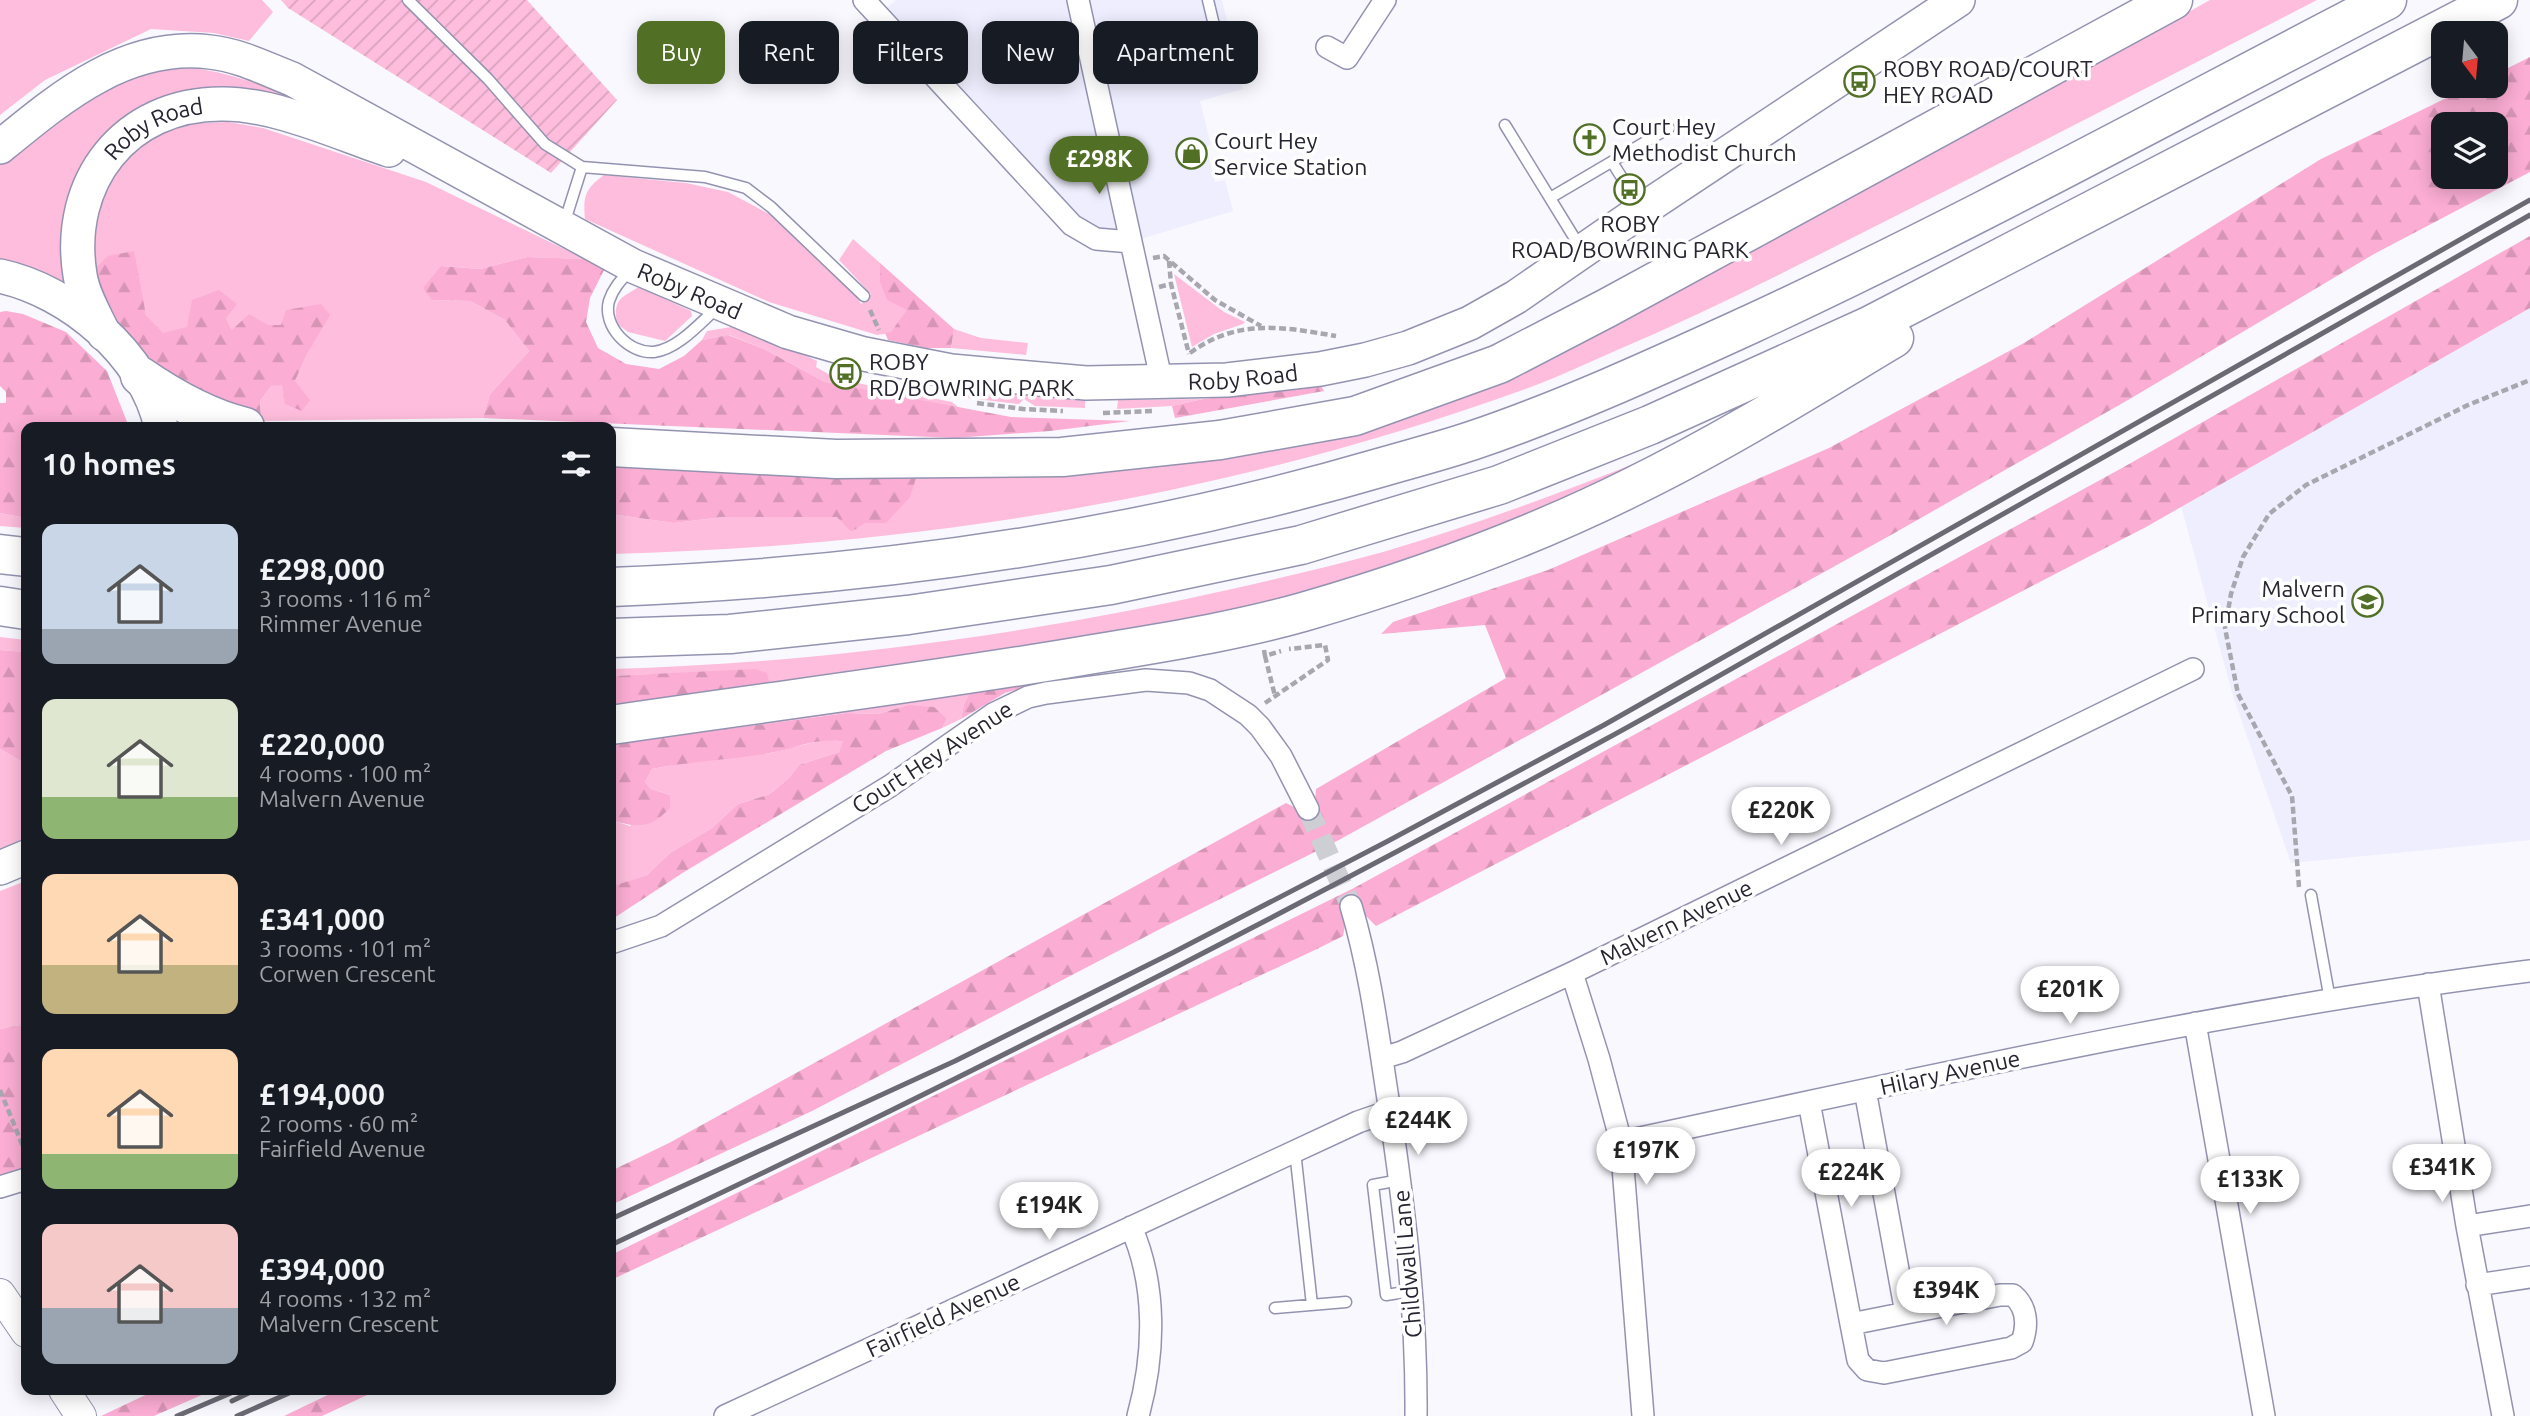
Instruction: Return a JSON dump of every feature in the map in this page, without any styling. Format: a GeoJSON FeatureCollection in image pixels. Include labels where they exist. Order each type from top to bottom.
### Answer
{"type":"FeatureCollection","features":[{"type":"Feature","properties":{"kind":"highway"},"geometry":{"type":"LineString","coordinates":[[616,447],[836,459],[1062,457],[1220,440],[1355,416],[1499,364],[2173,0]]}},
{"type":"Feature","properties":{"kind":"highway"},"geometry":{"type":"LineString","coordinates":[[616,587],[726,582],[907,565],[1093,537],[1285,496],[1472,441],[1635,377],[1850,278],[2386,0]]}},
{"type":"Feature","properties":{"kind":"highway"},"geometry":{"type":"LineString","coordinates":[[616,638],[730,634],[908,615],[1111,585],[1301,545],[1500,485],[1650,425],[1869,326],[2498,0]]}},
{"type":"Feature","properties":{"kind":"highway"},"geometry":{"type":"LineString","coordinates":[[616,724],[981,673],[1175,640],[1299,613],[1402,582],[1507,544],[1633,487],[1743,428],[1913,327],[2370,66]]}},
{"type":"Feature","properties":{"kind":"highway"},"geometry":{"type":"LineString","coordinates":[[140,376],[168,395],[226,422]]}},
{"type":"Feature","properties":{"kind":"highway"},"geometry":{"type":"LineString","coordinates":[[0,554],[21,557]]}},
{"type":"Feature","properties":{"kind":"highway"},"geometry":{"type":"LineString","coordinates":[[0,606],[21,609]]}},
{"type":"Feature","properties":{"kind":"main road","name":"Roby Road"},"geometry":{"type":"LineString","coordinates":[[0,147],[45,110],[83,84],[131,59],[155,54],[210,52],[242,59],[292,79],[633,265],[788,332],[864,354],[951,371],[1086,383],[1227,380],[1320,369],[1408,348],[1470,323],[1516,297],[1584,252],[1642,210],[1958,0]]}},
{"type":"Feature","properties":{"kind":"main road","name":"Roby Road"},"geometry":{"type":"LineString","coordinates":[[104,334],[88,302],[80,276],[77,240],[79,215],[86,192],[107,155],[151,119],[173,110],[199,105],[252,106],[466,176]]}},
{"type":"Feature","properties":{"kind":"main road"},"geometry":{"type":"LineString","coordinates":[[0,276],[44,291],[76,309],[104,334],[140,376],[159,422]]}},
{"type":"Feature","properties":{"kind":"main road"},"geometry":{"type":"LineString","coordinates":[[0,869],[21,859]]}},
{"type":"Feature","properties":{"kind":"street"},"geometry":{"type":"LineString","coordinates":[[864,0],[1072,225],[1096,239],[1133,252]]}},
{"type":"Feature","properties":{"kind":"street"},"geometry":{"type":"LineString","coordinates":[[1078,0],[1162,383]]}},
{"type":"Feature","properties":{"kind":"street"},"geometry":{"type":"LineString","coordinates":[[1327,47],[1347,58],[1385,0]]}},
{"type":"Feature","properties":{"kind":"street","name":"Malvern Avenue"},"geometry":{"type":"LineString","coordinates":[[1382,1058],[1402,1052],[1572,973],[2193,669]]}},
{"type":"Feature","properties":{"kind":"street","name":"Court Hey Avenue"},"geometry":{"type":"LineString","coordinates":[[616,941],[662,926],[890,786],[993,714],[1028,697],[1146,680],[1189,683],[1210,690],[1248,715],[1276,749],[1308,809]]}},
{"type":"Feature","properties":{"kind":"street","name":"Childwall Lane"},"geometry":{"type":"LineString","coordinates":[[1351,906],[1365,954],[1400,1180],[1415,1335],[1416,1416]]}},
{"type":"Feature","properties":{"kind":"street","name":"Hilary Avenue"},"geometry":{"type":"LineString","coordinates":[[1621,1142],[2194,1023],[2428,984],[2530,971]]}},
{"type":"Feature","properties":{"kind":"street"},"geometry":{"type":"LineString","coordinates":[[1572,973],[1600,1059],[1621,1142],[1643,1416]]}},
{"type":"Feature","properties":{"kind":"street"},"geometry":{"type":"LineString","coordinates":[[2428,984],[2477,1285],[2503,1416]]}},
{"type":"Feature","properties":{"kind":"street"},"geometry":{"type":"LineString","coordinates":[[2194,1023],[2264,1416]]}},
{"type":"Feature","properties":{"kind":"street"},"geometry":{"type":"LineString","coordinates":[[1865,1090],[1906,1313]]}},
{"type":"Feature","properties":{"kind":"street"},"geometry":{"type":"LineString","coordinates":[[1809,1102],[1851,1324],[1858,1360],[1867,1370],[1884,1373],[2011,1348],[2022,1342],[2026,1331],[2022,1303],[2013,1295],[2000,1295],[1851,1324]]}},
{"type":"Feature","properties":{"kind":"street","name":"Fairfield Avenue"},"geometry":{"type":"LineString","coordinates":[[725,1416],[1357,1122],[1390,1111]]}},
{"type":"Feature","properties":{"kind":"street"},"geometry":{"type":"LineString","coordinates":[[0,1186],[21,1180]]}},
{"type":"Feature","properties":{"kind":"street"},"geometry":{"type":"LineString","coordinates":[[2467,1226],[2530,1216]]}},
{"type":"Feature","properties":{"kind":"street"},"geometry":{"type":"LineString","coordinates":[[1131,1227],[1146,1268],[1151,1314],[1148,1360],[1138,1416]]}},
{"type":"Feature","properties":{"kind":"street"},"geometry":{"type":"LineString","coordinates":[[2477,1285],[2530,1277]]}},
{"type":"Feature","properties":{"kind":"street"},"geometry":{"type":"LineString","coordinates":[[0,1294],[21,1325]]}},
{"type":"Feature","properties":{"kind":"street"},"geometry":{"type":"LineString","coordinates":[[67,1395],[81,1416]]}},
{"type":"Feature","properties":{"kind":"lane"},"geometry":{"type":"LineString","coordinates":[[408,0],[488,79],[545,144],[582,167],[705,177],[746,188],[771,207],[864,296]]}},
{"type":"Feature","properties":{"kind":"lane"},"geometry":{"type":"LineString","coordinates":[[1208,0],[1213,21]]}},
{"type":"Feature","properties":{"kind":"lane"},"geometry":{"type":"LineString","coordinates":[[1505,125],[1584,252]]}},
{"type":"Feature","properties":{"kind":"lane"},"geometry":{"type":"LineString","coordinates":[[1550,198],[1670,128]]}},
{"type":"Feature","properties":{"kind":"lane"},"geometry":{"type":"LineString","coordinates":[[1612,162],[1642,210]]}},
{"type":"Feature","properties":{"kind":"lane"},"geometry":{"type":"LineString","coordinates":[[564,227],[582,167]]}},
{"type":"Feature","properties":{"kind":"lane"},"geometry":{"type":"LineString","coordinates":[[633,265],[615,288],[608,303],[614,328],[620,339],[629,345],[654,352],[669,347],[722,304]]}},
{"type":"Feature","properties":{"kind":"lane"},"geometry":{"type":"LineString","coordinates":[[2311,895],[2330,1000]]}},
{"type":"Feature","properties":{"kind":"lane"},"geometry":{"type":"LineString","coordinates":[[1296,1151],[1312,1305]]}},
{"type":"Feature","properties":{"kind":"lane"},"geometry":{"type":"LineString","coordinates":[[1275,1308],[1346,1302]]}},
{"type":"Feature","properties":{"kind":"path"},"geometry":{"type":"LineString","coordinates":[[1133,252],[1164,256],[1215,300],[1262,326]]}},
{"type":"Feature","properties":{"kind":"path"},"geometry":{"type":"LineString","coordinates":[[1169,260],[1171,284]]}},
{"type":"Feature","properties":{"kind":"path"},"geometry":{"type":"LineString","coordinates":[[1173,293],[1189,355],[1226,333],[1262,326],[1346,338]]}},
{"type":"Feature","properties":{"kind":"path"},"geometry":{"type":"LineString","coordinates":[[2311,895],[2299,890],[2292,796],[2238,694],[2225,628],[2231,594],[2243,557],[2269,514],[2306,485],[2468,405],[2530,380]]}},
{"type":"Feature","properties":{"kind":"path"},"geometry":{"type":"LineString","coordinates":[[1248,715],[1328,660],[1325,645],[1290,649],[1265,656]]}},
{"type":"Feature","properties":{"kind":"path"},"geometry":{"type":"LineString","coordinates":[[1264,649],[1275,697]]}},
{"type":"Feature","properties":{"kind":"path"},"geometry":{"type":"LineString","coordinates":[[0,1090],[21,1142]]}},
{"type":"Feature","properties":{"kind":"shaded area"},"geometry":{"type":"Polygon","coordinates":[[[0,0],[262,0],[273,12],[249,41],[214,33],[151,29],[45,80],[0,115],[0,0]]]}},
{"type":"Feature","properties":{"kind":"shaded area"},"geometry":{"type":"Polygon","coordinates":[[[281,0],[527,0],[617,100],[551,173],[288,8],[281,0]]]}},
{"type":"Feature","properties":{"kind":"shaded area"},"geometry":{"type":"Polygon","coordinates":[[[896,0],[1222,0],[1227,21],[1093,21],[1093,84],[1242,84],[1243,89],[1200,101],[1211,145],[1206,146],[1215,182],[1225,180],[1233,211],[1131,242],[1096,239],[945,84],[968,84],[968,21],[884,21],[878,15],[896,0]]]}},
{"type":"Feature","properties":{"kind":"shaded area"},"geometry":{"type":"Polygon","coordinates":[[[2210,0],[2317,0],[2028,149],[1706,310],[1531,387],[1420,425],[1307,458],[1078,508],[845,540],[616,554],[616,515],[674,523],[722,517],[838,517],[851,532],[866,523],[917,476],[1226,454],[1816,215],[2019,107],[2210,0]]]}},
{"type":"Feature","properties":{"kind":"shaded area"},"geometry":{"type":"Polygon","coordinates":[[[193,68],[258,84],[320,111],[188,99],[67,209],[63,247],[65,285],[0,264],[0,165],[50,125],[105,90],[151,71],[193,68]]]}},
{"type":"Feature","properties":{"kind":"shaded area"},"geometry":{"type":"Polygon","coordinates":[[[228,122],[263,128],[426,182],[585,259],[527,257],[480,269],[441,266],[432,300],[470,301],[505,320],[529,351],[490,394],[483,418],[261,421],[260,401],[271,386],[295,381],[308,352],[281,325],[232,330],[226,318],[163,334],[146,315],[140,289],[90,273],[92,216],[119,164],[142,143],[170,130],[199,123],[228,122]]]}},
{"type":"Feature","properties":{"kind":"shaded area"},"geometry":{"type":"Polygon","coordinates":[[[604,175],[686,183],[728,192],[769,214],[851,288],[861,304],[871,294],[839,260],[853,239],[880,263],[880,282],[908,310],[891,333],[877,335],[769,302],[585,219],[584,204],[587,194],[604,175]]]}},
{"type":"Feature","properties":{"kind":"shaded area"},"geometry":{"type":"Polygon","coordinates":[[[1174,274],[1224,312],[1245,322],[1214,334],[1192,347],[1174,274]]]}},
{"type":"Feature","properties":{"kind":"shaded area"},"geometry":{"type":"Polygon","coordinates":[[[639,287],[691,311],[692,316],[665,341],[628,332],[617,324],[617,305],[623,297],[639,287]]]}},
{"type":"Feature","properties":{"kind":"shaded area","name":"Malvern Primary School"},"geometry":{"type":"Polygon","coordinates":[[[2530,308],[2530,840],[2291,863],[2233,696],[2181,506],[2530,308]]]}},
{"type":"Feature","properties":{"kind":"shaded area"},"geometry":{"type":"Polygon","coordinates":[[[731,327],[787,346],[817,361],[816,367],[837,379],[952,402],[959,408],[825,382],[764,349],[729,335],[702,340],[707,331],[731,327]]]}},
{"type":"Feature","properties":{"kind":"shaded area"},"geometry":{"type":"Polygon","coordinates":[[[954,329],[981,338],[1028,343],[1026,355],[951,348],[954,329]]]}},
{"type":"Feature","properties":{"kind":"shaded area"},"geometry":{"type":"Polygon","coordinates":[[[959,393],[1085,398],[1085,408],[1035,406],[1024,399],[1019,404],[959,397],[959,393]]]}},
{"type":"Feature","properties":{"kind":"shaded area"},"geometry":{"type":"Polygon","coordinates":[[[1203,399],[1172,406],[1117,409],[1118,400],[1203,399]]]}},
{"type":"Feature","properties":{"kind":"shaded area"},"geometry":{"type":"Polygon","coordinates":[[[1651,457],[1556,507],[1344,585],[1143,632],[770,686],[654,674],[616,676],[616,669],[768,660],[923,644],[1155,605],[1383,552],[1451,531],[1651,457]]]}},
{"type":"Feature","properties":{"kind":"shaded area"},"geometry":{"type":"Polygon","coordinates":[[[0,513],[21,517],[21,528],[0,526],[0,513]]]}},
{"type":"Feature","properties":{"kind":"shaded area"},"geometry":{"type":"Polygon","coordinates":[[[0,637],[21,639],[21,652],[0,650],[0,637]]]}},
{"type":"Feature","properties":{"kind":"shaded area"},"geometry":{"type":"Polygon","coordinates":[[[971,690],[961,719],[942,728],[947,719],[908,705],[878,714],[847,713],[616,743],[616,740],[971,690]]]}},
{"type":"Feature","properties":{"kind":"shaded area"},"geometry":{"type":"Polygon","coordinates":[[[827,739],[844,742],[839,752],[799,765],[789,778],[770,794],[738,804],[712,828],[670,853],[647,875],[616,885],[616,822],[630,826],[670,795],[651,789],[645,782],[652,769],[771,753],[827,739]]]}},
{"type":"Feature","properties":{"kind":"shaded area"},"geometry":{"type":"Polygon","coordinates":[[[0,749],[21,761],[21,839],[0,853],[0,749]]]}},
{"type":"Feature","properties":{"kind":"shaded area"},"geometry":{"type":"Polygon","coordinates":[[[21,883],[21,1025],[0,1029],[0,891],[21,883]]]}},
{"type":"Feature","properties":{"kind":"green space"},"geometry":{"type":"Polygon","coordinates":[[[2530,57],[2530,172],[2508,184],[2508,112],[2431,112],[2431,189],[2498,189],[2374,254],[2128,400],[1891,535],[1337,841],[1162,928],[812,1111],[616,1203],[616,1169],[669,1143],[1286,803],[1302,811],[1315,802],[1316,789],[1506,678],[1485,625],[1381,634],[1393,622],[1548,570],[1829,448],[2024,343],[2321,159],[2446,98],[2508,98],[2508,68],[2530,57]]]}},
{"type":"Feature","properties":{"kind":"green space"},"geometry":{"type":"Polygon","coordinates":[[[2530,236],[2530,308],[2146,527],[1376,926],[1363,913],[1346,920],[1343,936],[1317,949],[616,1278],[616,1253],[1354,888],[2122,468],[2530,236]]]}},
{"type":"Feature","properties":{"kind":"green space"},"geometry":{"type":"Polygon","coordinates":[[[134,251],[146,315],[163,333],[187,327],[192,300],[219,290],[237,304],[226,318],[232,330],[249,314],[268,325],[281,325],[286,310],[321,304],[330,315],[308,352],[295,381],[310,400],[302,411],[285,404],[282,385],[271,386],[260,401],[261,421],[201,402],[132,346],[103,306],[90,273],[108,256],[134,251]]]}},
{"type":"Feature","properties":{"kind":"green space"},"geometry":{"type":"Polygon","coordinates":[[[527,257],[585,259],[604,270],[590,298],[586,322],[598,348],[626,364],[659,369],[684,356],[702,340],[728,335],[764,349],[825,382],[1011,417],[1130,421],[1050,431],[955,438],[483,418],[490,394],[529,351],[505,320],[470,301],[432,300],[423,288],[441,266],[480,269],[527,257]]]}},
{"type":"Feature","properties":{"kind":"green space"},"geometry":{"type":"Polygon","coordinates":[[[880,263],[954,329],[951,348],[926,348],[888,340],[885,333],[891,332],[907,310],[887,300],[880,282],[880,263]]]}},
{"type":"Feature","properties":{"kind":"green space"},"geometry":{"type":"Polygon","coordinates":[[[0,312],[23,314],[66,332],[107,371],[127,422],[21,422],[21,517],[0,513],[0,403],[6,403],[6,392],[0,386],[0,312]]]}},
{"type":"Feature","properties":{"kind":"green space"},"geometry":{"type":"Polygon","coordinates":[[[1321,386],[1324,391],[1175,418],[1172,406],[1203,399],[1321,386]]]}},
{"type":"Feature","properties":{"kind":"green space"},"geometry":{"type":"Polygon","coordinates":[[[616,462],[917,475],[910,497],[886,523],[866,523],[851,532],[837,517],[722,517],[674,523],[616,515],[616,462]]]}},
{"type":"Feature","properties":{"kind":"green space"},"geometry":{"type":"Polygon","coordinates":[[[0,650],[21,652],[21,761],[0,749],[0,650]]]}},
{"type":"Feature","properties":{"kind":"green space"},"geometry":{"type":"Polygon","coordinates":[[[755,669],[767,673],[770,686],[616,707],[616,676],[755,669]]]}},
{"type":"Feature","properties":{"kind":"green space"},"geometry":{"type":"Polygon","coordinates":[[[1036,679],[1038,683],[1005,693],[961,719],[971,690],[1036,679]]]}},
{"type":"Feature","properties":{"kind":"green space"},"geometry":{"type":"Polygon","coordinates":[[[908,705],[934,707],[947,719],[942,728],[886,751],[684,872],[616,917],[616,885],[647,875],[670,853],[712,828],[738,804],[770,794],[789,778],[799,765],[839,752],[843,742],[816,742],[770,753],[652,769],[645,782],[651,789],[670,795],[670,808],[656,820],[643,825],[616,821],[616,743],[847,713],[878,714],[908,705]]]}},
{"type":"Feature","properties":{"kind":"green space"},"geometry":{"type":"Polygon","coordinates":[[[21,1025],[21,1172],[0,1178],[0,1029],[21,1025]]]}},
{"type":"Feature","properties":{"kind":"green space"},"geometry":{"type":"Polygon","coordinates":[[[145,1395],[202,1395],[154,1416],[101,1416],[145,1395]]]}},
{"type":"Feature","properties":{"kind":"green space"},"geometry":{"type":"Polygon","coordinates":[[[328,1395],[367,1395],[322,1416],[284,1416],[328,1395]]]}},
{"type":"Feature","properties":{"kind":"tunnel"},"geometry":{"type":"LineString","coordinates":[[1308,809],[1351,906]]}},
{"type":"Feature","properties":{"kind":"railway"},"geometry":{"type":"LineString","coordinates":[[616,1217],[955,1061],[1388,841],[1604,725],[2530,200]]}},
{"type":"Feature","properties":{"kind":"railway"},"geometry":{"type":"LineString","coordinates":[[616,1243],[1113,1000],[1606,739],[2530,215]]}},
{"type":"Feature","properties":{"kind":"railway"},"geometry":{"type":"LineString","coordinates":[[177,1416],[226,1395]]}},
{"type":"Feature","properties":{"kind":"railway"},"geometry":{"type":"LineString","coordinates":[[232,1401],[245,1395]]}},
{"type":"Feature","properties":{"kind":"railway"},"geometry":{"type":"LineString","coordinates":[[237,1416],[285,1395]]}},
{"type":"Feature","properties":{"kind":"place","name":"ROBY ROAD/COURT HEY ROAD"},"geometry":{"type":"Point","coordinates":[1860,81]}},
{"type":"Feature","properties":{"kind":"place","name":"Court Hey Methodist Church"},"geometry":{"type":"Point","coordinates":[1589,139]}},
{"type":"Feature","properties":{"kind":"place","name":"Court Hey Service Station"},"geometry":{"type":"Point","coordinates":[1191,153]}},
{"type":"Feature","properties":{"kind":"place","name":"ROBY ROAD/BOWRING PARK"},"geometry":{"type":"Point","coordinates":[1630,189]}},
{"type":"Feature","properties":{"kind":"place","name":"ROBY RD/BOWRING PARK"},"geometry":{"type":"Point","coordinates":[846,374]}},
{"type":"Feature","properties":{"kind":"place","name":"Malvern Primary School"},"geometry":{"type":"Point","coordinates":[2368,601]}}]}
